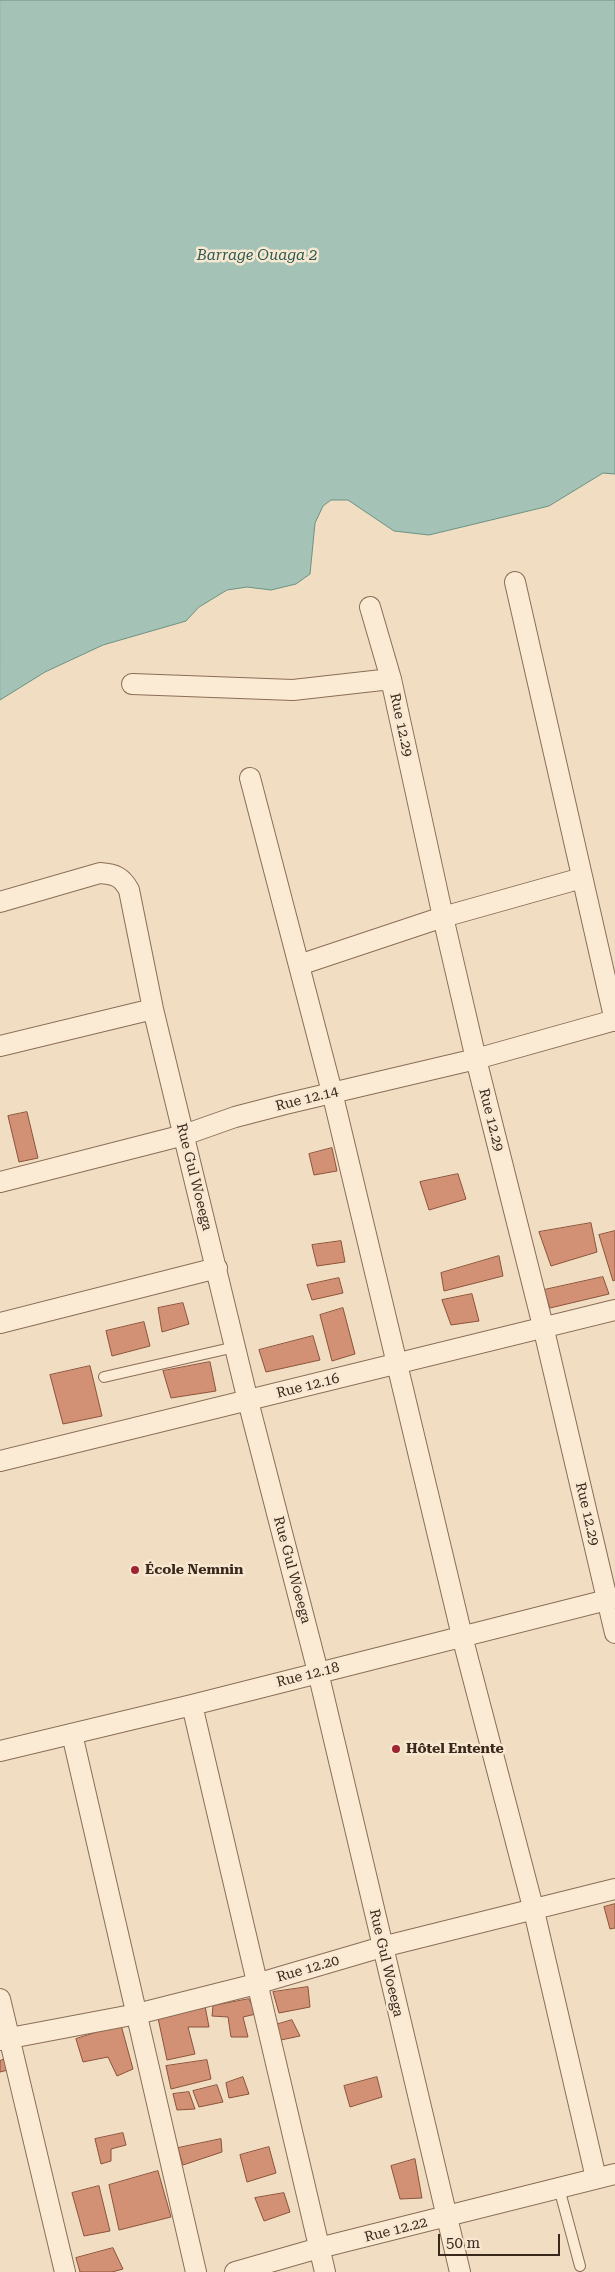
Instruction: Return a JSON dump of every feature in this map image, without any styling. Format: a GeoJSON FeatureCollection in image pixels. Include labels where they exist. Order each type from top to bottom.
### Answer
{"type":"FeatureCollection","features":[{"type":"Feature","properties":{"kind":"street"},"geometry":{"type":"LineString","coordinates":[[515,582],[615,1021]]}},
{"type":"Feature","properties":{"kind":"street","name":"Rue 12.29"},"geometry":{"type":"LineString","coordinates":[[370,607],[391,679],[476,1059],[611,1599],[615,1633]]}},
{"type":"Feature","properties":{"kind":"street"},"geometry":{"type":"LineString","coordinates":[[132,684],[293,690],[391,679]]}},
{"type":"Feature","properties":{"kind":"street"},"geometry":{"type":"LineString","coordinates":[[250,778],[332,1092],[462,1636],[606,2176]]}},
{"type":"Feature","properties":{"kind":"street","name":"Rue Gul Woeega"},"geometry":{"type":"LineString","coordinates":[[0,902],[100,873],[113,874],[123,880],[129,890],[153,1009],[248,1401],[318,1672],[460,2272]]}},
{"type":"Feature","properties":{"kind":"street"},"geometry":{"type":"LineString","coordinates":[[299,964],[443,917],[582,878]]}},
{"type":"Feature","properties":{"kind":"street"},"geometry":{"type":"LineString","coordinates":[[0,1046],[153,1009]]}},
{"type":"Feature","properties":{"kind":"street","name":"Rue 12.14"},"geometry":{"type":"LineString","coordinates":[[0,1182],[184,1135],[235,1117],[332,1092],[476,1059],[615,1021]]}},
{"type":"Feature","properties":{"kind":"street"},"geometry":{"type":"LineString","coordinates":[[0,1322],[217,1268]]}},
{"type":"Feature","properties":{"kind":"street","name":"Rue 12.16"},"geometry":{"type":"LineString","coordinates":[[0,1461],[398,1365],[543,1326],[615,1310]]}},
{"type":"Feature","properties":{"kind":"street","name":"Rue 12.18"},"geometry":{"type":"LineString","coordinates":[[0,1751],[192,1705],[611,1599]]}},
{"type":"Feature","properties":{"kind":"street"},"geometry":{"type":"LineString","coordinates":[[192,1705],[324,2272]]}},
{"type":"Feature","properties":{"kind":"street"},"geometry":{"type":"LineString","coordinates":[[72,1734],[196,2272]]}},
{"type":"Feature","properties":{"kind":"street","name":"Rue 12.20"},"geometry":{"type":"LineString","coordinates":[[5,2039],[137,2014],[256,1984],[382,1947],[534,1911],[615,1889]]}},
{"type":"Feature","properties":{"kind":"street"},"geometry":{"type":"LineString","coordinates":[[0,1999],[5,2039],[65,2272]]}},
{"type":"Feature","properties":{"kind":"street","name":"Rue 12.22"},"geometry":{"type":"LineString","coordinates":[[235,2272],[318,2248],[446,2218],[606,2176]]}},
{"type":"Feature","properties":{"kind":"lane"},"geometry":{"type":"LineString","coordinates":[[104,1377],[235,1347]]}},
{"type":"Feature","properties":{"kind":"lane"},"geometry":{"type":"LineString","coordinates":[[559,2188],[580,2266]]}},
{"type":"Feature","properties":{"kind":"water","name":"Barrage Ouaga 2"},"geometry":{"type":"Polygon","coordinates":[[[0,0],[615,0],[615,474],[603,473],[549,506],[429,535],[394,531],[348,500],[331,500],[323,506],[315,523],[310,574],[296,584],[271,590],[247,587],[227,590],[199,607],[186,621],[103,645],[45,672],[0,700],[0,0]]]}},
{"type":"Feature","properties":{"kind":"building"},"geometry":{"type":"Polygon","coordinates":[[[27,1112],[38,1158],[19,1162],[8,1116],[27,1112]]]}},
{"type":"Feature","properties":{"kind":"building"},"geometry":{"type":"Polygon","coordinates":[[[332,1148],[337,1171],[314,1175],[309,1154],[332,1148]]]}},
{"type":"Feature","properties":{"kind":"building"},"geometry":{"type":"Polygon","coordinates":[[[458,1174],[466,1199],[429,1210],[420,1182],[458,1174]]]}},
{"type":"Feature","properties":{"kind":"building"},"geometry":{"type":"Polygon","coordinates":[[[591,1223],[597,1252],[551,1266],[539,1232],[591,1223]]]}},
{"type":"Feature","properties":{"kind":"building"},"geometry":{"type":"Polygon","coordinates":[[[615,1231],[615,1280],[613,1281],[599,1235],[615,1231]]]}},
{"type":"Feature","properties":{"kind":"building"},"geometry":{"type":"Polygon","coordinates":[[[341,1241],[345,1262],[317,1266],[312,1245],[341,1241]]]}},
{"type":"Feature","properties":{"kind":"building"},"geometry":{"type":"Polygon","coordinates":[[[499,1256],[503,1276],[444,1291],[441,1273],[499,1256]]]}},
{"type":"Feature","properties":{"kind":"building"},"geometry":{"type":"Polygon","coordinates":[[[603,1277],[609,1294],[550,1308],[544,1290],[603,1277]]]}},
{"type":"Feature","properties":{"kind":"building"},"geometry":{"type":"Polygon","coordinates":[[[339,1278],[343,1293],[312,1300],[307,1285],[339,1278]]]}},
{"type":"Feature","properties":{"kind":"building"},"geometry":{"type":"Polygon","coordinates":[[[472,1294],[479,1321],[451,1325],[442,1300],[472,1294]]]}},
{"type":"Feature","properties":{"kind":"building"},"geometry":{"type":"Polygon","coordinates":[[[183,1303],[189,1324],[162,1332],[158,1308],[183,1303]]]}},
{"type":"Feature","properties":{"kind":"building"},"geometry":{"type":"Polygon","coordinates":[[[343,1308],[355,1354],[332,1361],[320,1315],[343,1308]]]}},
{"type":"Feature","properties":{"kind":"building"},"geometry":{"type":"Polygon","coordinates":[[[144,1322],[150,1346],[112,1356],[106,1331],[144,1322]]]}},
{"type":"Feature","properties":{"kind":"building"},"geometry":{"type":"Polygon","coordinates":[[[313,1336],[320,1360],[266,1372],[259,1350],[313,1336]]]}},
{"type":"Feature","properties":{"kind":"building"},"geometry":{"type":"Polygon","coordinates":[[[210,1362],[216,1391],[171,1398],[163,1371],[210,1362]]]}},
{"type":"Feature","properties":{"kind":"building"},"geometry":{"type":"Polygon","coordinates":[[[90,1366],[102,1416],[63,1424],[50,1375],[90,1366]]]}},
{"type":"Feature","properties":{"kind":"building"},"geometry":{"type":"Polygon","coordinates":[[[615,1904],[615,1928],[610,1929],[604,1907],[615,1904]]]}},
{"type":"Feature","properties":{"kind":"building"},"geometry":{"type":"Polygon","coordinates":[[[308,1987],[310,2007],[279,2013],[273,1992],[308,1987]]]}},
{"type":"Feature","properties":{"kind":"building"},"geometry":{"type":"Polygon","coordinates":[[[249,1999],[256,2014],[243,2017],[248,2037],[231,2037],[228,2017],[212,2016],[213,2006],[249,1999]]]}},
{"type":"Feature","properties":{"kind":"building"},"geometry":{"type":"Polygon","coordinates":[[[205,2006],[209,2027],[188,2027],[195,2054],[167,2060],[158,2018],[205,2006]]]}},
{"type":"Feature","properties":{"kind":"building"},"geometry":{"type":"Polygon","coordinates":[[[292,2020],[300,2036],[276,2041],[272,2026],[292,2020]]]}},
{"type":"Feature","properties":{"kind":"building"},"geometry":{"type":"Polygon","coordinates":[[[121,2025],[133,2069],[117,2076],[108,2057],[83,2062],[76,2039],[121,2025]]]}},
{"type":"Feature","properties":{"kind":"building"},"geometry":{"type":"Polygon","coordinates":[[[5,2059],[8,2070],[0,2072],[0,2061],[5,2059]]]}},
{"type":"Feature","properties":{"kind":"building"},"geometry":{"type":"Polygon","coordinates":[[[207,2060],[211,2079],[171,2089],[166,2066],[207,2060]]]}},
{"type":"Feature","properties":{"kind":"building"},"geometry":{"type":"Polygon","coordinates":[[[243,2077],[249,2094],[229,2098],[226,2083],[243,2077]]]}},
{"type":"Feature","properties":{"kind":"building"},"geometry":{"type":"Polygon","coordinates":[[[377,2077],[382,2097],[350,2107],[344,2086],[377,2077]]]}},
{"type":"Feature","properties":{"kind":"building"},"geometry":{"type":"Polygon","coordinates":[[[217,2085],[223,2102],[199,2107],[193,2091],[217,2085]]]}},
{"type":"Feature","properties":{"kind":"building"},"geometry":{"type":"Polygon","coordinates":[[[189,2092],[195,2109],[177,2110],[173,2094],[189,2092]]]}},
{"type":"Feature","properties":{"kind":"building"},"geometry":{"type":"Polygon","coordinates":[[[123,2133],[126,2145],[111,2149],[111,2161],[101,2164],[95,2139],[123,2133]]]}},
{"type":"Feature","properties":{"kind":"building"},"geometry":{"type":"Polygon","coordinates":[[[221,2139],[222,2152],[183,2165],[178,2148],[221,2139]]]}},
{"type":"Feature","properties":{"kind":"building"},"geometry":{"type":"Polygon","coordinates":[[[269,2147],[276,2173],[247,2182],[240,2155],[269,2147]]]}},
{"type":"Feature","properties":{"kind":"building"},"geometry":{"type":"Polygon","coordinates":[[[415,2159],[422,2198],[400,2199],[391,2166],[415,2159]]]}},
{"type":"Feature","properties":{"kind":"building"},"geometry":{"type":"Polygon","coordinates":[[[158,2171],[171,2217],[119,2230],[109,2185],[158,2171]]]}},
{"type":"Feature","properties":{"kind":"building"},"geometry":{"type":"Polygon","coordinates":[[[99,2186],[110,2231],[84,2236],[72,2193],[99,2186]]]}},
{"type":"Feature","properties":{"kind":"building"},"geometry":{"type":"Polygon","coordinates":[[[284,2193],[290,2212],[264,2221],[255,2198],[284,2193]]]}},
{"type":"Feature","properties":{"kind":"building"},"geometry":{"type":"Polygon","coordinates":[[[113,2248],[123,2269],[112,2272],[80,2272],[76,2258],[113,2248]]]}},
{"type":"Feature","properties":{"kind":"place","name":"École Nemnin"},"geometry":{"type":"Point","coordinates":[135,1570]}},
{"type":"Feature","properties":{"kind":"place","name":"Hôtel Entente"},"geometry":{"type":"Point","coordinates":[396,1749]}}]}
